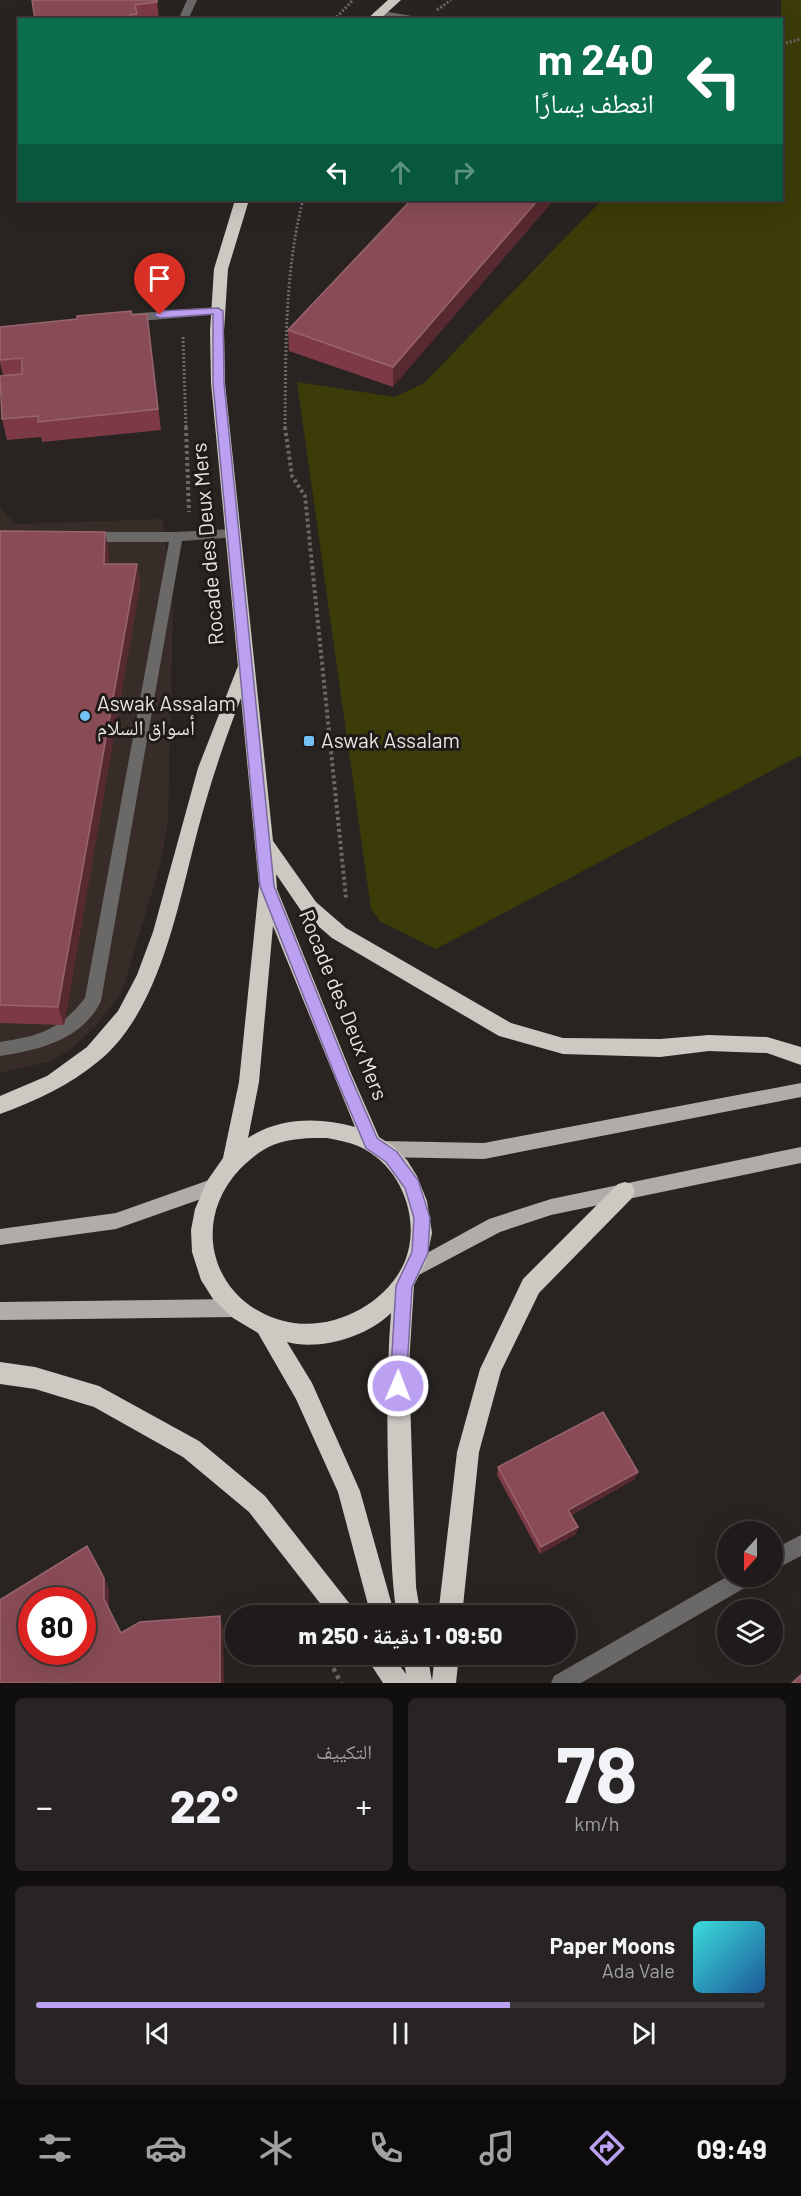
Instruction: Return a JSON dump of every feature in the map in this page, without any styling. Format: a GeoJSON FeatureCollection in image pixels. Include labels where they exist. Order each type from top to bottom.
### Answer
{"type":"FeatureCollection","features":[{"type":"Feature","properties":{"kind":"highway"},"geometry":{"type":"LineString","coordinates":[[374,16],[395,0]]}},
{"type":"Feature","properties":{"kind":"highway","name":"Rocade des Deux Mers"},"geometry":{"type":"LineString","coordinates":[[233,1161],[249,1082],[267,886],[218,383],[218,311],[221,270],[242,201]]}},
{"type":"Feature","properties":{"kind":"highway"},"geometry":{"type":"LineString","coordinates":[[0,1105],[46,1087],[92,1056],[122,1022],[139,994],[155,960],[202,781],[244,667]]}},
{"type":"Feature","properties":{"kind":"highway"},"geometry":{"type":"LineString","coordinates":[[263,842],[309,907],[339,933],[506,1030],[563,1046],[660,1048],[710,1043],[767,1045],[801,1056]]}},
{"type":"Feature","properties":{"kind":"highway","name":"Rocade des Deux Mers"},"geometry":{"type":"LineString","coordinates":[[267,886],[341,1073],[377,1146]]}},
{"type":"Feature","properties":{"kind":"highway","name":"Rocade des Deux Mers"},"geometry":{"type":"LineString","coordinates":[[407,1605],[404,1587],[398,1365],[409,1278],[420,1253],[422,1218],[412,1185],[392,1157],[377,1146],[327,1129],[293,1130],[260,1141],[233,1161],[212,1187],[202,1218],[202,1250],[213,1282],[235,1308],[265,1325],[303,1334],[342,1330],[377,1313],[409,1278]]}},
{"type":"Feature","properties":{"kind":"highway"},"geometry":{"type":"LineString","coordinates":[[451,1605],[468,1452],[491,1368],[531,1286],[625,1191]]}},
{"type":"Feature","properties":{"kind":"highway","name":"Rocade des Deux Mers"},"geometry":{"type":"LineString","coordinates":[[265,1325],[304,1391],[349,1491],[380,1605]]}},
{"type":"Feature","properties":{"kind":"highway"},"geometry":{"type":"LineString","coordinates":[[0,1373],[34,1378],[99,1397],[190,1449],[257,1504],[336,1605]]}},
{"type":"Feature","properties":{"kind":"highway"},"geometry":{"type":"LineString","coordinates":[[385,1665],[400,1683]]}},
{"type":"Feature","properties":{"kind":"highway"},"geometry":{"type":"LineString","coordinates":[[396,1665],[400,1683]]}},
{"type":"Feature","properties":{"kind":"highway"},"geometry":{"type":"LineString","coordinates":[[417,1665],[420,1683]]}},
{"type":"Feature","properties":{"kind":"highway"},"geometry":{"type":"LineString","coordinates":[[444,1683],[446,1665]]}},
{"type":"Feature","properties":{"kind":"main road"},"geometry":{"type":"LineString","coordinates":[[377,1146],[484,1150],[801,1090]]}},
{"type":"Feature","properties":{"kind":"main road"},"geometry":{"type":"LineString","coordinates":[[409,1278],[495,1226],[551,1207],[801,1155]]}},
{"type":"Feature","properties":{"kind":"main road"},"geometry":{"type":"LineString","coordinates":[[0,1238],[116,1221],[212,1187]]}},
{"type":"Feature","properties":{"kind":"main road"},"geometry":{"type":"LineString","coordinates":[[0,1311],[235,1308]]}},
{"type":"Feature","properties":{"kind":"street"},"geometry":{"type":"LineString","coordinates":[[184,18],[192,0]]}},
{"type":"Feature","properties":{"kind":"street"},"geometry":{"type":"LineString","coordinates":[[374,16],[396,18]]}},
{"type":"Feature","properties":{"kind":"street"},"geometry":{"type":"LineString","coordinates":[[114,320],[183,312],[218,311]]}},
{"type":"Feature","properties":{"kind":"street"},"geometry":{"type":"LineString","coordinates":[[70,537],[176,537],[233,534]]}},
{"type":"Feature","properties":{"kind":"street"},"geometry":{"type":"LineString","coordinates":[[0,1049],[45,1042],[61,1034],[82,1017],[93,1001],[176,537]]}},
{"type":"Feature","properties":{"kind":"street"},"geometry":{"type":"LineString","coordinates":[[783,1555],[801,1545]]}},
{"type":"Feature","properties":{"kind":"street"},"geometry":{"type":"LineString","coordinates":[[561,1683],[727,1587]]}},
{"type":"Feature","properties":{"kind":"path"},"geometry":{"type":"LineString","coordinates":[[335,18],[353,0]]}},
{"type":"Feature","properties":{"kind":"path"},"geometry":{"type":"LineString","coordinates":[[783,44],[801,39]]}},
{"type":"Feature","properties":{"kind":"path"},"geometry":{"type":"LineString","coordinates":[[303,201],[296,227],[287,316],[285,437],[292,476],[305,496],[347,902]]}},
{"type":"Feature","properties":{"kind":"path"},"geometry":{"type":"LineString","coordinates":[[332,1665],[341,1683]]}},
{"type":"Feature","properties":{"kind":"shaded area"},"geometry":{"type":"Polygon","coordinates":[[[781,0],[801,0],[801,755],[436,949],[381,922],[371,909],[297,382],[395,397],[424,383],[601,201],[783,201],[783,18],[781,18],[781,0]]]}},
{"type":"Feature","properties":{"kind":"shaded area","name":"Aswak Assalam أسواق السلام"},"geometry":{"type":"Polygon","coordinates":[[[0,507],[15,524],[163,519],[173,611],[168,821],[160,865],[122,992],[96,1026],[71,1049],[52,1061],[0,1073],[0,507]]]}},
{"type":"Feature","properties":{"kind":"building"},"geometry":{"type":"Polygon","coordinates":[[[32,0],[157,0],[157,2],[135,5],[137,14],[130,15],[131,18],[35,18],[32,0]]]}},
{"type":"Feature","properties":{"kind":"building"},"geometry":{"type":"Polygon","coordinates":[[[410,201],[537,201],[393,367],[288,330],[410,201]]]}},
{"type":"Feature","properties":{"kind":"building"},"geometry":{"type":"Polygon","coordinates":[[[131,311],[132,315],[147,314],[158,409],[38,422],[38,416],[2,419],[0,376],[22,374],[22,358],[0,360],[0,327],[131,311]]]}},
{"type":"Feature","properties":{"kind":"building"},"geometry":{"type":"Polygon","coordinates":[[[0,531],[105,532],[104,564],[137,564],[58,1007],[0,1005],[0,531]]]}},
{"type":"Feature","properties":{"kind":"building"},"geometry":{"type":"Polygon","coordinates":[[[603,1412],[638,1472],[568,1510],[578,1527],[541,1547],[498,1467],[603,1412]]]}},
{"type":"Feature","properties":{"kind":"building"},"geometry":{"type":"Polygon","coordinates":[[[87,1546],[104,1578],[104,1599],[121,1633],[140,1622],[220,1616],[220,1683],[0,1683],[0,1600],[18,1589],[18,1665],[96,1665],[96,1587],[21,1587],[87,1546]]]}},
{"type":"Feature","properties":{"kind":"building"},"geometry":{"type":"Polygon","coordinates":[[[801,1675],[801,1683],[792,1683],[801,1675]]]}},
{"type":"Feature","properties":{"kind":"place","name":"Aswak Assalam أسواق السلام"},"geometry":{"type":"Point","coordinates":[85,716]}},
{"type":"Feature","properties":{"kind":"place","name":"Aswak Assalam"},"geometry":{"type":"Point","coordinates":[309,741]}},
{"type":"Feature","properties":{"kind":"route"},"geometry":{"type":"LineString","coordinates":[[160,315],[218,311],[218,383],[267,886],[341,1073],[372,1143],[392,1157],[412,1185],[422,1218],[420,1253],[404,1286],[398,1386]]}}]}
